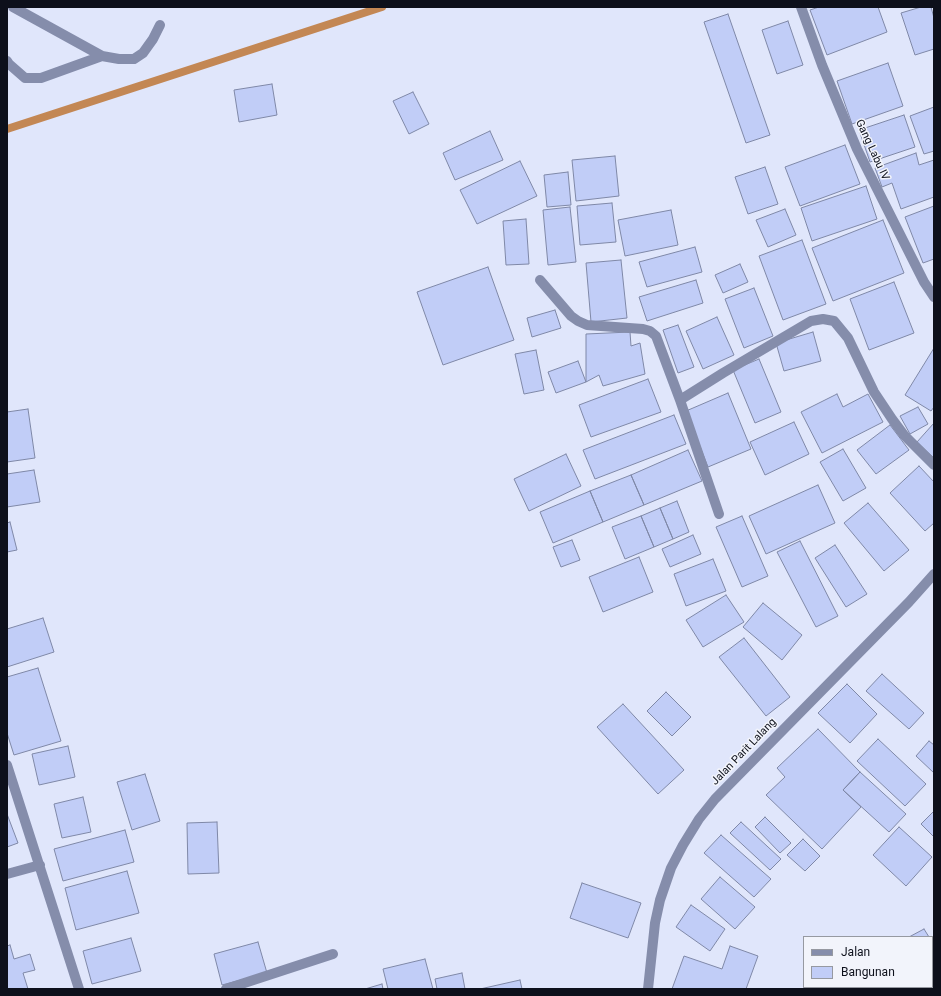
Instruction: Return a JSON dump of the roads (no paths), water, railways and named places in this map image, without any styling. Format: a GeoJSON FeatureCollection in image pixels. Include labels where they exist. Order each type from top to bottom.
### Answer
{"type":"FeatureCollection","features":[{"type":"Feature","properties":{"kind":"street"},"geometry":{"type":"LineString","coordinates":[[13,7],[102,56],[119,59],[134,59],[143,53],[153,39],[160,25]]}},
{"type":"Feature","properties":{"kind":"street","name":"Gang Labu IV"},"geometry":{"type":"LineString","coordinates":[[801,7],[822,65],[857,149],[924,282],[934,297]]}},
{"type":"Feature","properties":{"kind":"street"},"geometry":{"type":"LineString","coordinates":[[7,61],[25,78],[41,78],[102,56]]}},
{"type":"Feature","properties":{"kind":"street"},"geometry":{"type":"LineString","coordinates":[[540,280],[571,316],[578,321],[587,325],[643,329],[650,331],[656,336],[680,400],[719,514]]}},
{"type":"Feature","properties":{"kind":"street"},"geometry":{"type":"LineString","coordinates":[[680,400],[811,321],[823,319],[834,321],[848,338],[874,392],[892,419],[904,435],[934,465]]}},
{"type":"Feature","properties":{"kind":"street","name":"Jalan Parit Lalang"},"geometry":{"type":"LineString","coordinates":[[648,989],[655,923],[660,900],[671,868],[683,845],[699,820],[715,799],[898,613],[934,574]]}},
{"type":"Feature","properties":{"kind":"street"},"geometry":{"type":"LineString","coordinates":[[7,765],[79,989]]}},
{"type":"Feature","properties":{"kind":"street"},"geometry":{"type":"LineString","coordinates":[[7,874],[40,865]]}},
{"type":"Feature","properties":{"kind":"street"},"geometry":{"type":"LineString","coordinates":[[226,989],[333,954]]}},
{"type":"Feature","properties":{"kind":"waterway"},"geometry":{"type":"LineString","coordinates":[[7,129],[382,7]]}}]}
